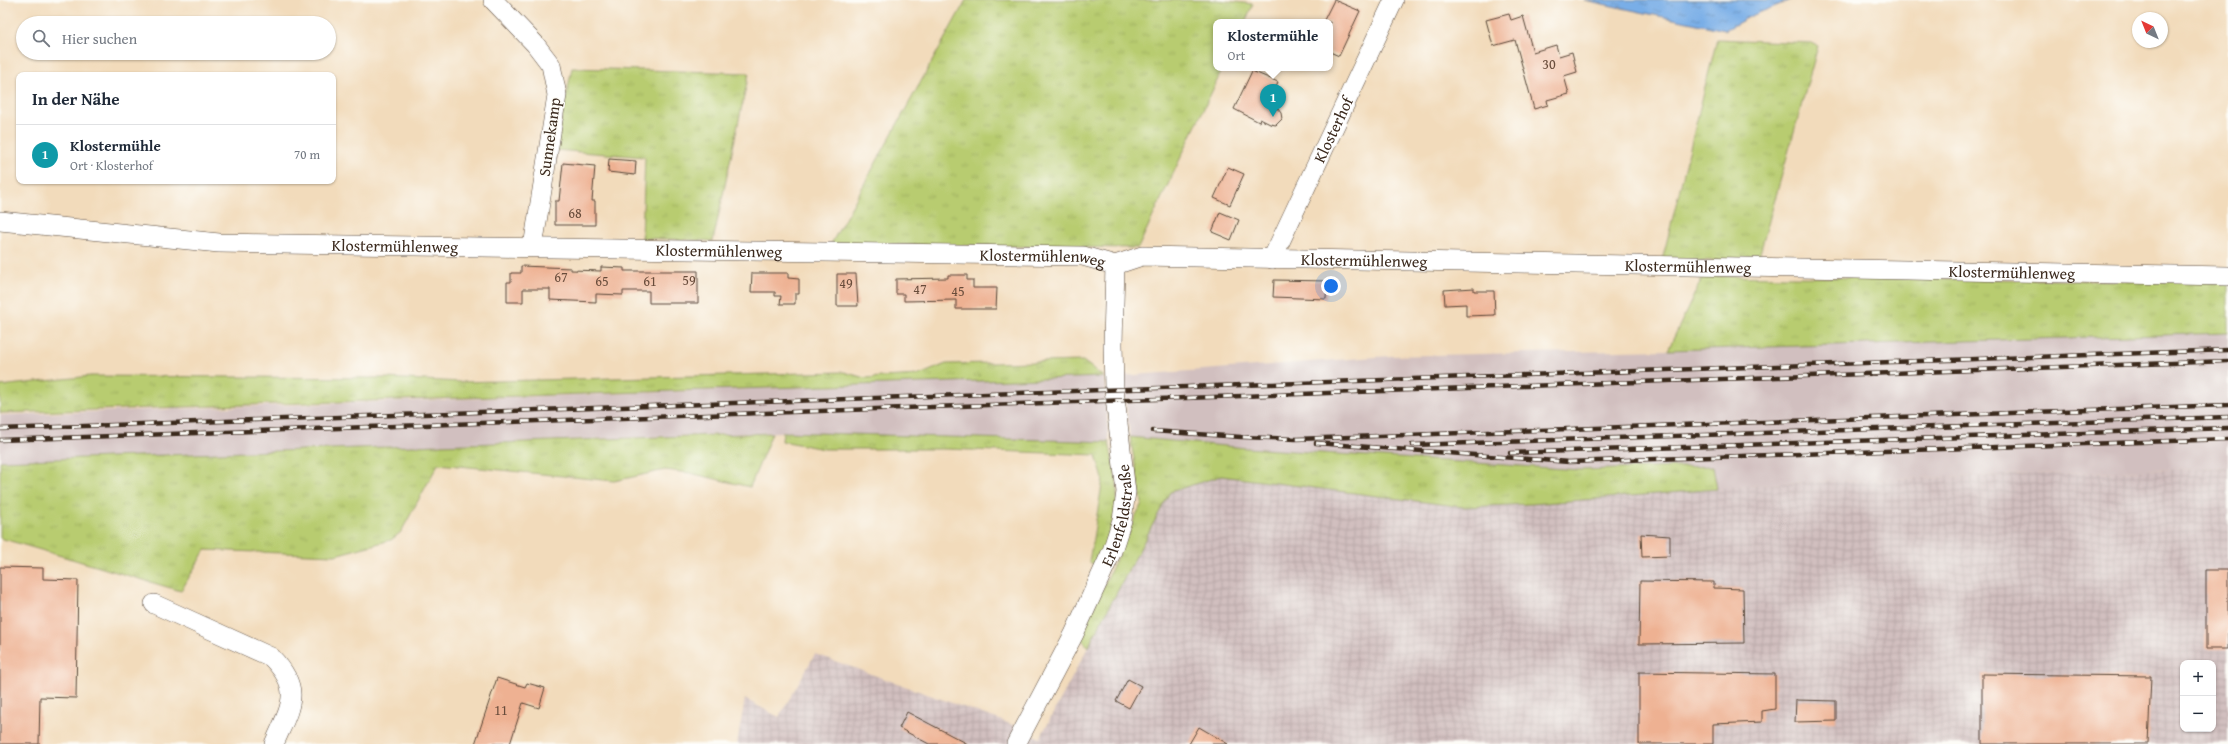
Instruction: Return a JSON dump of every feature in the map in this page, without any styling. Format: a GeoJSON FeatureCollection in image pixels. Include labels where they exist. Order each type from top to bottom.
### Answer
{"type":"FeatureCollection","features":[{"type":"Feature","properties":{"kind":"street","name":"Sunnekamp"},"geometry":{"type":"LineString","coordinates":[[493,0],[535,44],[551,65],[557,95],[533,247]]}},
{"type":"Feature","properties":{"kind":"street","name":"Klosterhof"},"geometry":{"type":"LineString","coordinates":[[1272,259],[1394,0]]}},
{"type":"Feature","properties":{"kind":"street","name":"Klostermühlenweg"},"geometry":{"type":"LineString","coordinates":[[0,221],[219,243],[1083,256],[1115,265],[1142,256],[2228,276]]}},
{"type":"Feature","properties":{"kind":"street","name":"Erlenfeldstraße"},"geometry":{"type":"LineString","coordinates":[[1016,744],[1077,627],[1112,551],[1122,520],[1126,492],[1114,389],[1115,265]]}},
{"type":"Feature","properties":{"kind":"street"},"geometry":{"type":"LineString","coordinates":[[154,604],[271,657],[284,670],[291,686],[291,704],[274,744]]}},
{"type":"Feature","properties":{"kind":"shaded area"},"geometry":{"type":"Polygon","coordinates":[[[2228,333],[2228,467],[1783,483],[1717,489],[1712,466],[1580,470],[1246,448],[1130,437],[1122,376],[1389,356],[1668,350],[2228,333]]]}},
{"type":"Feature","properties":{"kind":"shaded area"},"geometry":{"type":"Polygon","coordinates":[[[1104,377],[1109,442],[783,432],[0,461],[0,415],[1104,377]]]}},
{"type":"Feature","properties":{"kind":"shaded area"},"geometry":{"type":"Polygon","coordinates":[[[2228,467],[2228,744],[737,744],[745,699],[779,717],[815,654],[1008,723],[1040,738],[1170,492],[1221,476],[1463,507],[1532,504],[1783,483],[2228,467]]]}},
{"type":"Feature","properties":{"kind":"green space"},"geometry":{"type":"Polygon","coordinates":[[[966,0],[1217,0],[1253,4],[1246,19],[1213,19],[1213,71],[1222,71],[1138,248],[831,244],[966,0]]]}},
{"type":"Feature","properties":{"kind":"green space"},"geometry":{"type":"Polygon","coordinates":[[[1717,39],[1812,43],[1818,46],[1758,260],[1662,261],[1717,39]]]}},
{"type":"Feature","properties":{"kind":"green space"},"geometry":{"type":"Polygon","coordinates":[[[572,68],[749,73],[713,241],[642,238],[645,157],[555,150],[572,68]]]}},
{"type":"Feature","properties":{"kind":"green space"},"geometry":{"type":"Polygon","coordinates":[[[1703,276],[2228,282],[2228,333],[1668,350],[1703,276]]]}},
{"type":"Feature","properties":{"kind":"green space"},"geometry":{"type":"Polygon","coordinates":[[[1083,361],[1104,377],[0,413],[0,386],[91,376],[385,378],[461,382],[844,372],[865,378],[919,375],[946,364],[1083,361]]]}},
{"type":"Feature","properties":{"kind":"green space"},"geometry":{"type":"Polygon","coordinates":[[[783,432],[1109,442],[1117,481],[1117,509],[1098,566],[1089,562],[1103,479],[1096,455],[947,449],[824,449],[782,441],[783,432]]]}},
{"type":"Feature","properties":{"kind":"green space"},"geometry":{"type":"Polygon","coordinates":[[[772,433],[750,487],[690,473],[665,470],[614,481],[438,464],[401,532],[391,540],[335,555],[205,550],[181,591],[0,538],[0,461],[772,433]]]}},
{"type":"Feature","properties":{"kind":"green space"},"geometry":{"type":"Polygon","coordinates":[[[1130,437],[1246,448],[1580,470],[1713,466],[1717,489],[1532,504],[1463,507],[1221,476],[1170,492],[1088,647],[1080,637],[1142,503],[1130,437]]]}},
{"type":"Feature","properties":{"kind":"water"},"geometry":{"type":"Polygon","coordinates":[[[1584,0],[1791,0],[1751,16],[1725,30],[1584,0]]]}},
{"type":"Feature","properties":{"kind":"building"},"geometry":{"type":"Polygon","coordinates":[[[1334,0],[1360,11],[1339,56],[1333,53],[1333,19],[1324,19],[1334,0]]]}},
{"type":"Feature","properties":{"kind":"building"},"geometry":{"type":"Polygon","coordinates":[[[1509,14],[1511,20],[1523,16],[1533,52],[1556,45],[1559,56],[1572,52],[1577,72],[1564,76],[1569,94],[1547,100],[1548,105],[1534,109],[1515,40],[1493,46],[1486,20],[1509,14]]]}},
{"type":"Feature","properties":{"kind":"building"},"geometry":{"type":"Polygon","coordinates":[[[1252,71],[1278,82],[1267,105],[1278,109],[1281,113],[1282,119],[1276,125],[1260,119],[1259,122],[1234,109],[1252,71]]]}},
{"type":"Feature","properties":{"kind":"building"},"geometry":{"type":"Polygon","coordinates":[[[609,159],[636,161],[635,175],[608,172],[609,159]]]}},
{"type":"Feature","properties":{"kind":"building"},"geometry":{"type":"Polygon","coordinates":[[[563,163],[595,166],[592,201],[595,201],[595,225],[555,225],[555,201],[559,201],[563,163]]]}},
{"type":"Feature","properties":{"kind":"building"},"geometry":{"type":"Polygon","coordinates":[[[1228,167],[1244,174],[1230,205],[1214,198],[1228,167]]]}},
{"type":"Feature","properties":{"kind":"building"},"geometry":{"type":"Polygon","coordinates":[[[1220,212],[1239,220],[1231,240],[1212,232],[1220,212]]]}},
{"type":"Feature","properties":{"kind":"building"},"geometry":{"type":"Polygon","coordinates":[[[521,266],[601,271],[601,267],[624,268],[624,271],[698,271],[698,303],[649,303],[649,291],[623,291],[623,295],[596,294],[596,302],[550,300],[550,289],[523,289],[523,302],[507,302],[507,282],[511,282],[511,273],[521,273],[521,266]]]}},
{"type":"Feature","properties":{"kind":"building"},"geometry":{"type":"Polygon","coordinates":[[[752,273],[788,273],[788,278],[799,279],[799,294],[795,294],[795,304],[780,304],[781,296],[775,296],[775,292],[751,292],[752,273]]]}},
{"type":"Feature","properties":{"kind":"building"},"geometry":{"type":"Polygon","coordinates":[[[837,274],[856,274],[858,306],[837,306],[837,274]]]}},
{"type":"Feature","properties":{"kind":"building"},"geometry":{"type":"Polygon","coordinates":[[[948,275],[967,275],[967,280],[973,280],[973,288],[997,288],[996,309],[956,309],[956,300],[904,301],[904,294],[896,294],[896,279],[948,278],[948,275]]]}},
{"type":"Feature","properties":{"kind":"building"},"geometry":{"type":"Polygon","coordinates":[[[1274,280],[1327,281],[1326,299],[1273,297],[1274,280]]]}},
{"type":"Feature","properties":{"kind":"building"},"geometry":{"type":"Polygon","coordinates":[[[1474,288],[1474,291],[1494,291],[1495,315],[1466,316],[1466,304],[1445,305],[1444,290],[1474,288]]]}},
{"type":"Feature","properties":{"kind":"building"},"geometry":{"type":"Polygon","coordinates":[[[1641,534],[1670,536],[1670,556],[1642,557],[1641,534]]]}},
{"type":"Feature","properties":{"kind":"building"},"geometry":{"type":"Polygon","coordinates":[[[0,567],[43,568],[43,579],[78,580],[76,698],[40,697],[39,744],[0,744],[0,567]]]}},
{"type":"Feature","properties":{"kind":"building"},"geometry":{"type":"Polygon","coordinates":[[[2206,570],[2228,570],[2228,649],[2206,649],[2206,570]]]}},
{"type":"Feature","properties":{"kind":"building"},"geometry":{"type":"Polygon","coordinates":[[[1640,581],[1714,582],[1714,588],[1743,589],[1744,643],[1639,644],[1640,581]]]}},
{"type":"Feature","properties":{"kind":"building"},"geometry":{"type":"Polygon","coordinates":[[[1639,672],[1775,674],[1775,709],[1762,711],[1762,722],[1713,724],[1713,744],[1639,744],[1639,672]]]}},
{"type":"Feature","properties":{"kind":"building"},"geometry":{"type":"Polygon","coordinates":[[[1982,674],[2151,676],[2148,744],[1982,744],[1982,674]]]}},
{"type":"Feature","properties":{"kind":"building"},"geometry":{"type":"Polygon","coordinates":[[[497,678],[525,687],[527,683],[545,688],[539,708],[523,703],[510,744],[475,744],[497,678]]]}},
{"type":"Feature","properties":{"kind":"building"},"geometry":{"type":"Polygon","coordinates":[[[1128,679],[1141,686],[1129,708],[1116,701],[1128,679]]]}},
{"type":"Feature","properties":{"kind":"building"},"geometry":{"type":"Polygon","coordinates":[[[1796,700],[1836,701],[1836,721],[1795,722],[1796,700]]]}},
{"type":"Feature","properties":{"kind":"building"},"geometry":{"type":"Polygon","coordinates":[[[907,712],[968,744],[929,744],[899,728],[907,712]]]}},
{"type":"Feature","properties":{"kind":"building"},"geometry":{"type":"Polygon","coordinates":[[[1199,727],[1228,744],[1189,744],[1199,727]]]}},
{"type":"Feature","properties":{"kind":"railway"},"geometry":{"type":"LineString","coordinates":[[0,429],[2228,350]]}},
{"type":"Feature","properties":{"kind":"railway"},"geometry":{"type":"LineString","coordinates":[[0,440],[2228,361]]}},
{"type":"Feature","properties":{"kind":"railway"},"geometry":{"type":"LineString","coordinates":[[1153,431],[1296,439],[2228,405]]}},
{"type":"Feature","properties":{"kind":"railway"},"geometry":{"type":"LineString","coordinates":[[1412,445],[2228,417]]}},
{"type":"Feature","properties":{"kind":"railway"},"geometry":{"type":"LineString","coordinates":[[1510,453],[2228,428]]}},
{"type":"Feature","properties":{"kind":"railway"},"geometry":{"type":"LineString","coordinates":[[1316,443],[1569,462],[2228,439]]}},
{"type":"Feature","properties":{"kind":"place","name":"Klostermühle"},"geometry":{"type":"Point","coordinates":[1273,117]}}]}
